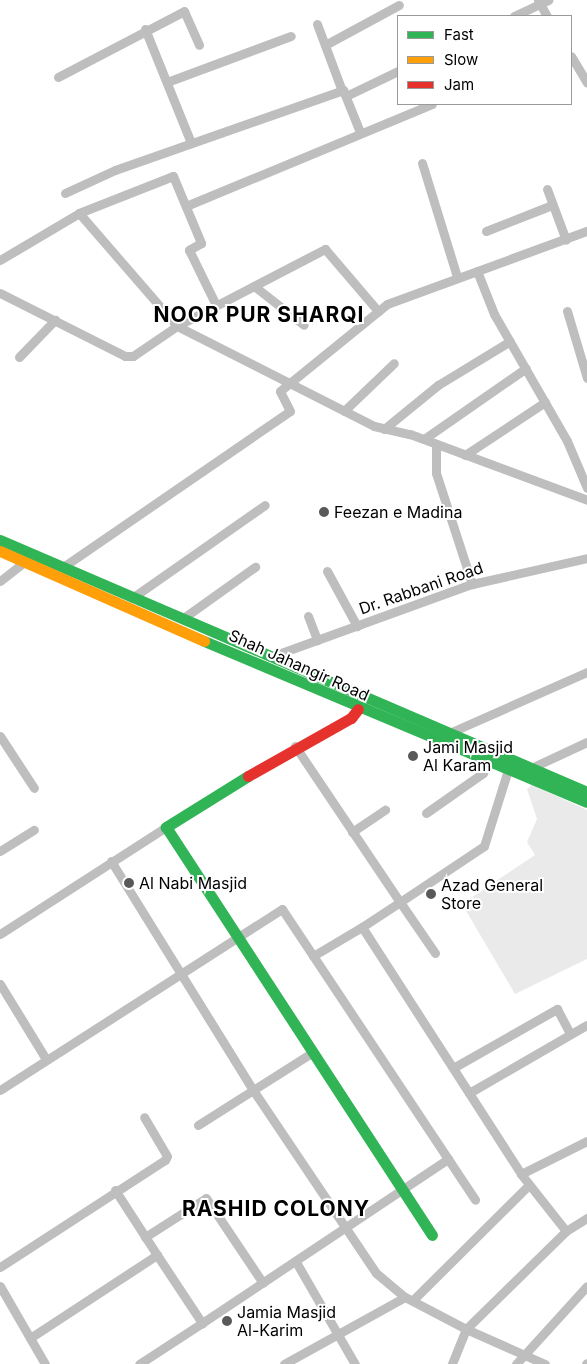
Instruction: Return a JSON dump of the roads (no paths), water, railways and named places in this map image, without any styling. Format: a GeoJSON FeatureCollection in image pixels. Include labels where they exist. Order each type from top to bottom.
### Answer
{"type":"FeatureCollection","features":[{"type":"Feature","properties":{"kind":"street"},"geometry":{"type":"LineString","coordinates":[[516,15],[542,1],[548,15]]}},
{"type":"Feature","properties":{"kind":"street"},"geometry":{"type":"LineString","coordinates":[[325,45],[400,5]]}},
{"type":"Feature","properties":{"kind":"street"},"geometry":{"type":"LineString","coordinates":[[58,77],[145,29],[184,11],[199,46]]}},
{"type":"Feature","properties":{"kind":"street"},"geometry":{"type":"LineString","coordinates":[[317,24],[360,132]]}},
{"type":"Feature","properties":{"kind":"street"},"geometry":{"type":"LineString","coordinates":[[145,29],[191,143]]}},
{"type":"Feature","properties":{"kind":"street"},"geometry":{"type":"LineString","coordinates":[[167,82],[291,36]]}},
{"type":"Feature","properties":{"kind":"street"},"geometry":{"type":"LineString","coordinates":[[572,58],[587,84]]}},
{"type":"Feature","properties":{"kind":"street"},"geometry":{"type":"LineString","coordinates":[[65,193],[191,143],[344,93],[397,71]]}},
{"type":"Feature","properties":{"kind":"street"},"geometry":{"type":"LineString","coordinates":[[186,206],[360,132],[429,105]]}},
{"type":"Feature","properties":{"kind":"street"},"geometry":{"type":"LineString","coordinates":[[422,163],[457,278]]}},
{"type":"Feature","properties":{"kind":"street"},"geometry":{"type":"LineString","coordinates":[[0,260],[79,213],[173,176],[201,243],[189,250],[216,306]]}},
{"type":"Feature","properties":{"kind":"street"},"geometry":{"type":"LineString","coordinates":[[547,190],[566,240]]}},
{"type":"Feature","properties":{"kind":"street"},"geometry":{"type":"LineString","coordinates":[[486,231],[552,205]]}},
{"type":"Feature","properties":{"kind":"street"},"geometry":{"type":"LineString","coordinates":[[79,213],[178,326],[282,382],[293,382],[344,411],[384,429],[465,454],[587,500]]}},
{"type":"Feature","properties":{"kind":"street"},"geometry":{"type":"LineString","coordinates":[[62,567],[290,411],[279,392],[378,311],[457,278],[587,231]]}},
{"type":"Feature","properties":{"kind":"street"},"geometry":{"type":"LineString","coordinates":[[0,293],[129,356],[178,326],[325,249],[378,311]]}},
{"type":"Feature","properties":{"kind":"street"},"geometry":{"type":"LineString","coordinates":[[476,271],[510,341],[545,402],[587,488]]}},
{"type":"Feature","properties":{"kind":"street"},"geometry":{"type":"LineString","coordinates":[[254,286],[304,325]]}},
{"type":"Feature","properties":{"kind":"street"},"geometry":{"type":"LineString","coordinates":[[567,311],[587,378]]}},
{"type":"Feature","properties":{"kind":"street"},"geometry":{"type":"LineString","coordinates":[[19,356],[55,320]]}},
{"type":"Feature","properties":{"kind":"street"},"geometry":{"type":"LineString","coordinates":[[384,429],[438,385],[510,341]]}},
{"type":"Feature","properties":{"kind":"street"},"geometry":{"type":"LineString","coordinates":[[344,411],[394,363]]}},
{"type":"Feature","properties":{"kind":"street"},"geometry":{"type":"LineString","coordinates":[[424,440],[526,368]]}},
{"type":"Feature","properties":{"kind":"street"},"geometry":{"type":"LineString","coordinates":[[465,454],[545,402]]}},
{"type":"Feature","properties":{"kind":"street"},"geometry":{"type":"LineString","coordinates":[[436,444],[436,473],[472,584]]}},
{"type":"Feature","properties":{"kind":"street"},"geometry":{"type":"LineString","coordinates":[[132,598],[265,505]]}},
{"type":"Feature","properties":{"kind":"street"},"geometry":{"type":"LineString","coordinates":[[0,540],[28,558],[0,581]]}},
{"type":"Feature","properties":{"kind":"street","name":"Shah Jahangir Road"},"geometry":{"type":"LineString","coordinates":[[0,551],[62,567],[447,734],[587,792]]}},
{"type":"Feature","properties":{"kind":"street","name":"Shah Jahangir Road"},"geometry":{"type":"LineString","coordinates":[[28,558],[358,709],[587,802]]}},
{"type":"Feature","properties":{"kind":"street","name":"Dr. Rabbani Road"},"geometry":{"type":"LineString","coordinates":[[268,657],[472,584],[587,558]]}},
{"type":"Feature","properties":{"kind":"street"},"geometry":{"type":"LineString","coordinates":[[182,619],[255,567]]}},
{"type":"Feature","properties":{"kind":"street"},"geometry":{"type":"LineString","coordinates":[[327,572],[356,626]]}},
{"type":"Feature","properties":{"kind":"street"},"geometry":{"type":"LineString","coordinates":[[308,616],[317,640]]}},
{"type":"Feature","properties":{"kind":"street"},"geometry":{"type":"LineString","coordinates":[[447,734],[587,672]]}},
{"type":"Feature","properties":{"kind":"street"},"geometry":{"type":"LineString","coordinates":[[0,934],[111,861],[295,746],[351,718],[358,709]]}},
{"type":"Feature","properties":{"kind":"street"},"geometry":{"type":"LineString","coordinates":[[0,736],[34,788]]}},
{"type":"Feature","properties":{"kind":"street"},"geometry":{"type":"LineString","coordinates":[[529,768],[587,742]]}},
{"type":"Feature","properties":{"kind":"street"},"geometry":{"type":"LineString","coordinates":[[295,746],[435,953]]}},
{"type":"Feature","properties":{"kind":"street"},"geometry":{"type":"LineString","coordinates":[[426,813],[483,773],[486,761]]}},
{"type":"Feature","properties":{"kind":"street"},"geometry":{"type":"LineString","coordinates":[[313,956],[362,927],[484,846],[508,770]]}},
{"type":"Feature","properties":{"kind":"street"},"geometry":{"type":"LineString","coordinates":[[352,832],[385,810]]}},
{"type":"Feature","properties":{"kind":"street"},"geometry":{"type":"LineString","coordinates":[[166,827],[238,936],[310,1054],[400,1191],[432,1235]]}},
{"type":"Feature","properties":{"kind":"street"},"geometry":{"type":"LineString","coordinates":[[0,851],[34,830]]}},
{"type":"Feature","properties":{"kind":"street"},"geometry":{"type":"LineString","coordinates":[[111,861],[180,970],[252,1090],[376,1273],[409,1299],[466,1329],[544,1364]]}},
{"type":"Feature","properties":{"kind":"street"},"geometry":{"type":"LineString","coordinates":[[0,1090],[180,970],[282,909],[475,1200]]}},
{"type":"Feature","properties":{"kind":"street"},"geometry":{"type":"LineString","coordinates":[[362,927],[521,1174],[566,1231]]}},
{"type":"Feature","properties":{"kind":"street"},"geometry":{"type":"LineString","coordinates":[[0,984],[46,1060]]}},
{"type":"Feature","properties":{"kind":"street"},"geometry":{"type":"LineString","coordinates":[[453,1068],[557,1009],[570,1032]]}},
{"type":"Feature","properties":{"kind":"street"},"geometry":{"type":"LineString","coordinates":[[469,1093],[570,1032],[587,1025]]}},
{"type":"Feature","properties":{"kind":"street"},"geometry":{"type":"LineString","coordinates":[[198,1125],[310,1054]]}},
{"type":"Feature","properties":{"kind":"street"},"geometry":{"type":"LineString","coordinates":[[0,1267],[166,1156],[144,1118]]}},
{"type":"Feature","properties":{"kind":"street"},"geometry":{"type":"LineString","coordinates":[[521,1174],[587,1141]]}},
{"type":"Feature","properties":{"kind":"street"},"geometry":{"type":"LineString","coordinates":[[141,1364],[347,1229],[448,1158]]}},
{"type":"Feature","properties":{"kind":"street"},"geometry":{"type":"LineString","coordinates":[[284,1364],[338,1334],[409,1299],[529,1185]]}},
{"type":"Feature","properties":{"kind":"street"},"geometry":{"type":"LineString","coordinates":[[115,1190],[202,1323]]}},
{"type":"Feature","properties":{"kind":"street"},"geometry":{"type":"LineString","coordinates":[[145,1236],[206,1198],[263,1283]]}},
{"type":"Feature","properties":{"kind":"street"},"geometry":{"type":"LineString","coordinates":[[452,1364],[466,1329],[566,1231],[587,1218]]}},
{"type":"Feature","properties":{"kind":"street"},"geometry":{"type":"LineString","coordinates":[[30,1338],[157,1255]]}},
{"type":"Feature","properties":{"kind":"street"},"geometry":{"type":"LineString","coordinates":[[296,1262],[355,1364]]}},
{"type":"Feature","properties":{"kind":"street"},"geometry":{"type":"LineString","coordinates":[[0,1286],[45,1364]]}},
{"type":"Feature","properties":{"kind":"street"},"geometry":{"type":"LineString","coordinates":[[516,1364],[521,1353],[587,1286]]}},
{"type":"Feature","properties":{"kind":"place","name":"Feezan e Madina"},"geometry":{"type":"Point","coordinates":[324,512]}},
{"type":"Feature","properties":{"kind":"place","name":"Jami Masjid Al Karam"},"geometry":{"type":"Point","coordinates":[413,756]}},
{"type":"Feature","properties":{"kind":"place","name":"Al Nabi Masjid"},"geometry":{"type":"Point","coordinates":[129,883]}},
{"type":"Feature","properties":{"kind":"place","name":"Azad General Store"},"geometry":{"type":"Point","coordinates":[431,894]}},
{"type":"Feature","properties":{"kind":"place","name":"Jamia Masjid Al-Karim"},"geometry":{"type":"Point","coordinates":[227,1321]}},
{"type":"Feature","properties":{"kind":"district","name":"NOOR PUR SHARQI"},"geometry":{"type":"Point","coordinates":[259,315]}},
{"type":"Feature","properties":{"kind":"district","name":"RASHID COLONY"},"geometry":{"type":"Point","coordinates":[276,1209]}}]}
